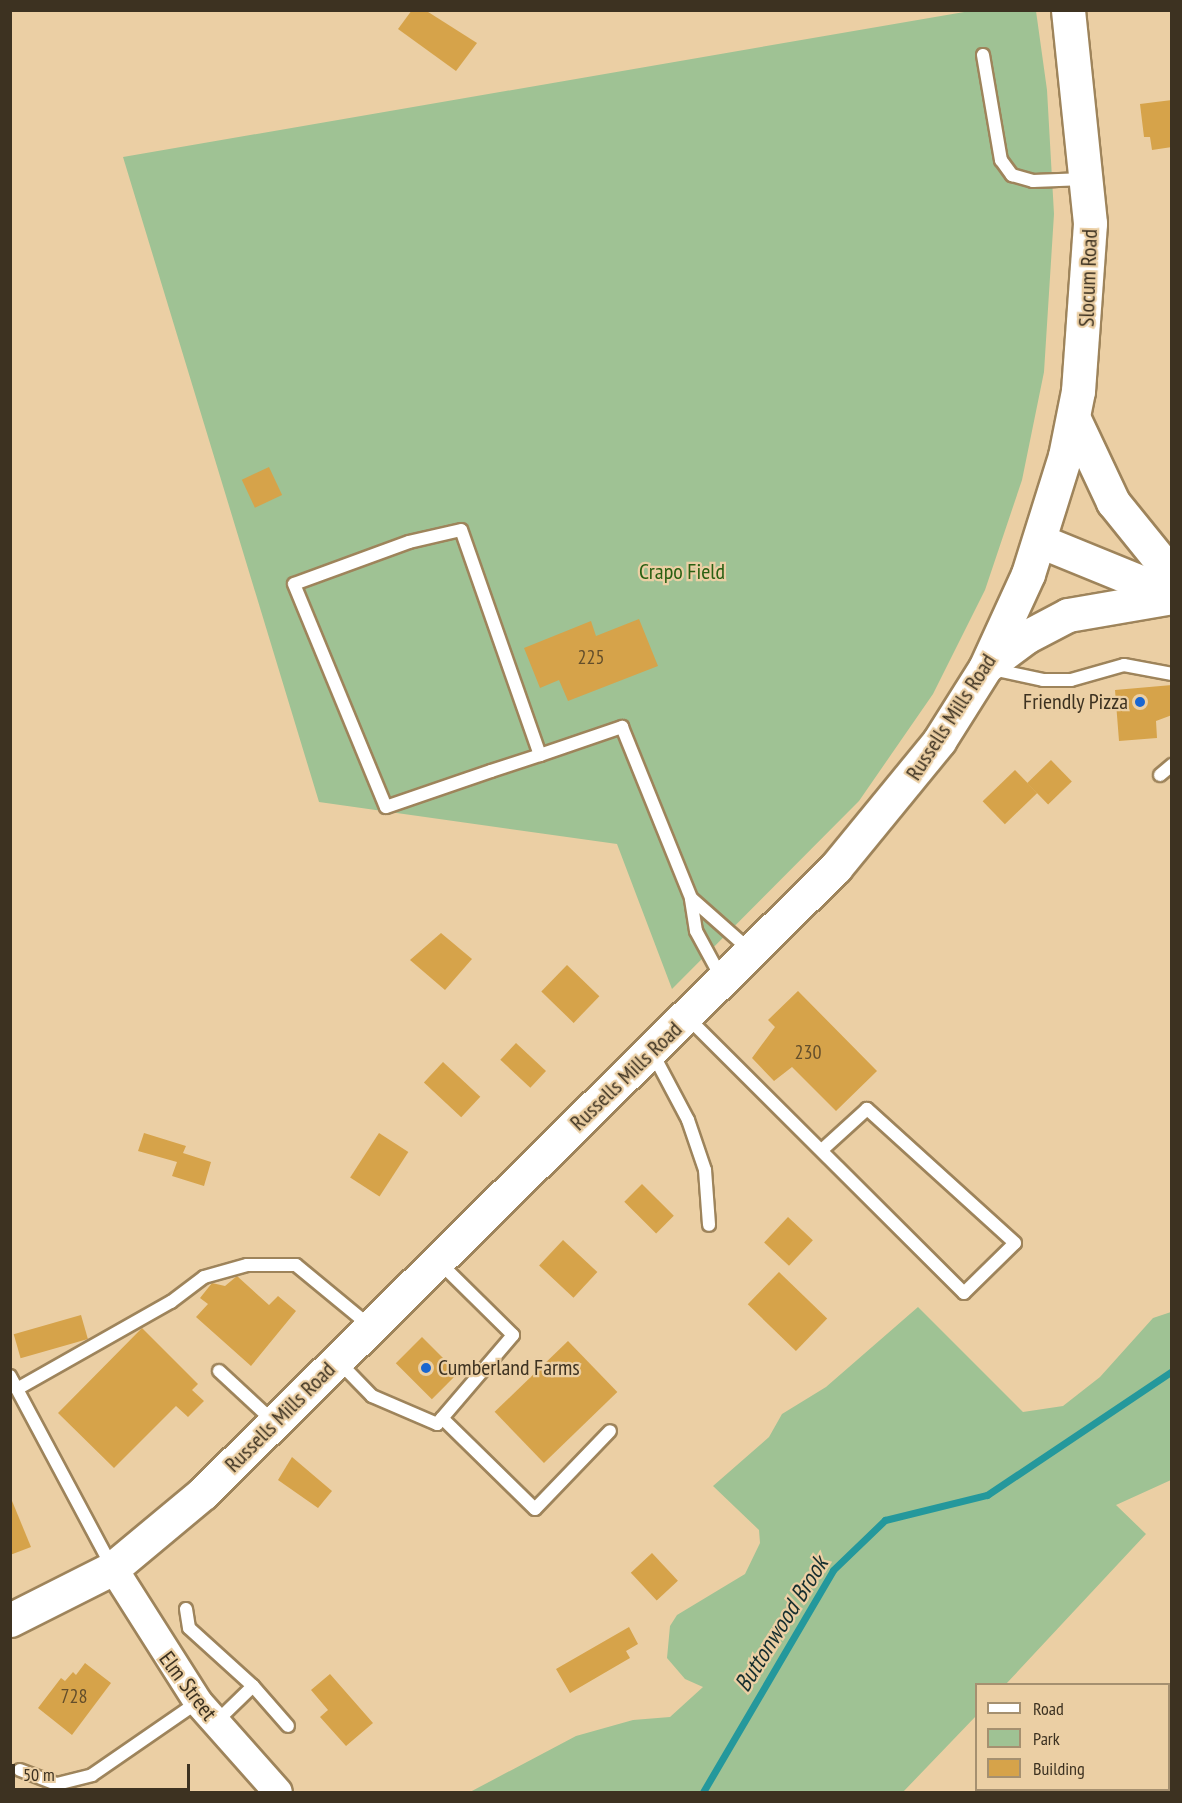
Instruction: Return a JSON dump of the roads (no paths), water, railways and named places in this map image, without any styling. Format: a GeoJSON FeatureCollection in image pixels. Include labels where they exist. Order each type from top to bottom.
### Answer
{"type":"FeatureCollection","features":[{"type":"Feature","properties":{"kind":"main road","name":"Slocum Road"},"geometry":{"type":"LineString","coordinates":[[1040,541],[1074,418],[1090,268],[1087,179],[1068,10]]}},
{"type":"Feature","properties":{"kind":"main road"},"geometry":{"type":"LineString","coordinates":[[1074,418],[1113,502],[1172,575]]}},
{"type":"Feature","properties":{"kind":"main road"},"geometry":{"type":"LineString","coordinates":[[1040,541],[1172,596]]}},
{"type":"Feature","properties":{"kind":"main road","name":"Russells Mills Road"},"geometry":{"type":"LineString","coordinates":[[10,1620],[112,1568],[204,1493],[370,1326],[752,952],[893,804],[985,668],[1040,541]]}},
{"type":"Feature","properties":{"kind":"main road"},"geometry":{"type":"LineString","coordinates":[[985,668],[1026,637],[1068,615],[1172,596]]}},
{"type":"Feature","properties":{"kind":"street","name":"Elm Street"},"geometry":{"type":"LineString","coordinates":[[112,1568],[206,1712],[278,1792]]}},
{"type":"Feature","properties":{"kind":"lane"},"geometry":{"type":"LineString","coordinates":[[982,55],[1001,160],[1012,175],[1033,181],[1087,179]]}},
{"type":"Feature","properties":{"kind":"lane"},"geometry":{"type":"LineString","coordinates":[[540,755],[461,530],[409,542],[294,584],[386,807],[540,755],[622,727],[691,898],[696,931],[723,980]]}},
{"type":"Feature","properties":{"kind":"lane"},"geometry":{"type":"LineString","coordinates":[[985,668],[1043,680],[1071,680],[1124,665],[1172,674]]}},
{"type":"Feature","properties":{"kind":"lane"},"geometry":{"type":"LineString","coordinates":[[1160,775],[1172,765]]}},
{"type":"Feature","properties":{"kind":"lane"},"geometry":{"type":"LineString","coordinates":[[691,898],[752,952]]}},
{"type":"Feature","properties":{"kind":"lane"},"geometry":{"type":"LineString","coordinates":[[686,1017],[964,1293],[1015,1243],[867,1109],[822,1150]]}},
{"type":"Feature","properties":{"kind":"lane"},"geometry":{"type":"LineString","coordinates":[[651,1051],[688,1120],[705,1170],[709,1225]]}},
{"type":"Feature","properties":{"kind":"lane"},"geometry":{"type":"LineString","coordinates":[[337,1360],[372,1396],[395,1410],[437,1424],[513,1335],[438,1261]]}},
{"type":"Feature","properties":{"kind":"lane"},"geometry":{"type":"LineString","coordinates":[[17,1389],[171,1302],[204,1276],[246,1265],[296,1265],[370,1326]]}},
{"type":"Feature","properties":{"kind":"lane"},"geometry":{"type":"LineString","coordinates":[[219,1371],[274,1422]]}},
{"type":"Feature","properties":{"kind":"lane"},"geometry":{"type":"LineString","coordinates":[[10,1376],[112,1568]]}},
{"type":"Feature","properties":{"kind":"lane"},"geometry":{"type":"LineString","coordinates":[[442,1418],[535,1509],[610,1431]]}},
{"type":"Feature","properties":{"kind":"lane"},"geometry":{"type":"LineString","coordinates":[[186,1609],[189,1628],[253,1686],[288,1726]]}},
{"type":"Feature","properties":{"kind":"lane"},"geometry":{"type":"LineString","coordinates":[[20,1770],[57,1784],[92,1775],[253,1686]]}},
{"type":"Feature","properties":{"kind":"waterway","name":"Buttonwood Brook"},"geometry":{"type":"LineString","coordinates":[[703,1792],[833,1570],[885,1520],[987,1495],[1172,1371]]}},
{"type":"Feature","properties":{"kind":"place","name":"Friendly Pizza"},"geometry":{"type":"Point","coordinates":[1140,702]}},
{"type":"Feature","properties":{"kind":"place","name":"Cumberland Farms"},"geometry":{"type":"Point","coordinates":[426,1368]}},
{"type":"Feature","properties":{"kind":"park label","name":"Crapo Field"},"geometry":{"type":"Point","coordinates":[682,572]}}]}
